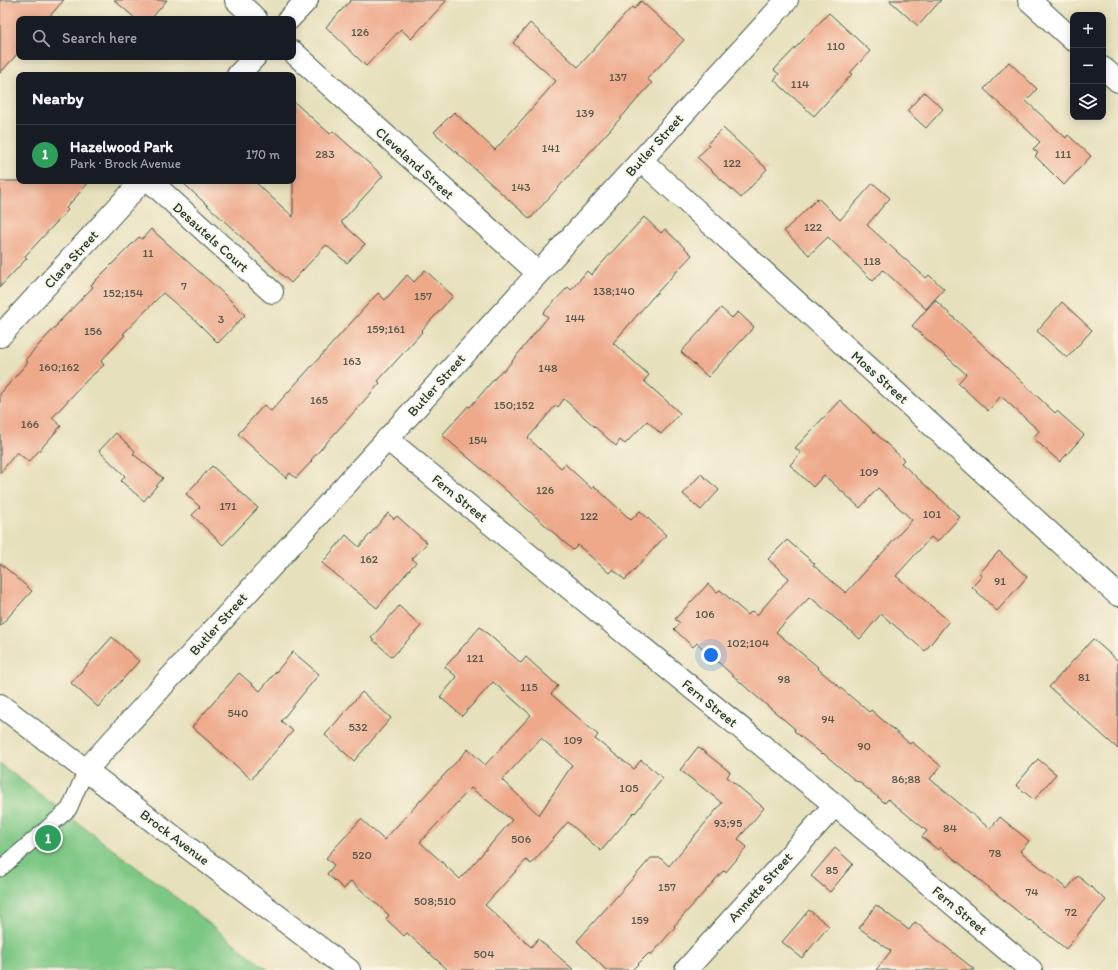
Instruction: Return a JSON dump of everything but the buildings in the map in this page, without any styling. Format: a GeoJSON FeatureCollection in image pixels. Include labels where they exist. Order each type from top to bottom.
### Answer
{"type":"FeatureCollection","features":[{"type":"Feature","properties":{"kind":"street"},"geometry":{"type":"LineString","coordinates":[[236,0],[253,16]]}},
{"type":"Feature","properties":{"kind":"street"},"geometry":{"type":"LineString","coordinates":[[293,16],[307,0]]}},
{"type":"Feature","properties":{"kind":"street","name":"Butler Street"},"geometry":{"type":"LineString","coordinates":[[86,770],[787,0]]}},
{"type":"Feature","properties":{"kind":"street"},"geometry":{"type":"LineString","coordinates":[[1029,0],[1070,37]]}},
{"type":"Feature","properties":{"kind":"street","name":"Cleveland Street"},"geometry":{"type":"LineString","coordinates":[[296,55],[538,273]]}},
{"type":"Feature","properties":{"kind":"street"},"geometry":{"type":"LineString","coordinates":[[241,72],[252,60]]}},
{"type":"Feature","properties":{"kind":"street"},"geometry":{"type":"LineString","coordinates":[[1106,71],[1118,81]]}},
{"type":"Feature","properties":{"kind":"street","name":"Moss Street"},"geometry":{"type":"LineString","coordinates":[[641,160],[1118,595]]}},
{"type":"Feature","properties":{"kind":"street","name":"Clara Street"},"geometry":{"type":"LineString","coordinates":[[0,336],[139,184]]}},
{"type":"Feature","properties":{"kind":"street","name":"Desautels Court"},"geometry":{"type":"LineString","coordinates":[[153,184],[272,292]]}},
{"type":"Feature","properties":{"kind":"street","name":"Fern Street"},"geometry":{"type":"LineString","coordinates":[[387,439],[835,805],[1031,970]]}},
{"type":"Feature","properties":{"kind":"street","name":"Brock Avenue"},"geometry":{"type":"LineString","coordinates":[[0,705],[349,970]]}},
{"type":"Feature","properties":{"kind":"street","name":"Annette Street"},"geometry":{"type":"LineString","coordinates":[[686,970],[835,805]]}},
{"type":"Feature","properties":{"kind":"lane"},"geometry":{"type":"LineString","coordinates":[[0,869],[69,809],[86,770]]}},
{"type":"Feature","properties":{"kind":"green space"},"geometry":{"type":"Polygon","coordinates":[[[0,764],[173,895],[268,970],[0,970],[0,764]]]}},
{"type":"Feature","properties":{"kind":"place","name":"Hazelwood Park"},"geometry":{"type":"Point","coordinates":[48,838]}}]}
